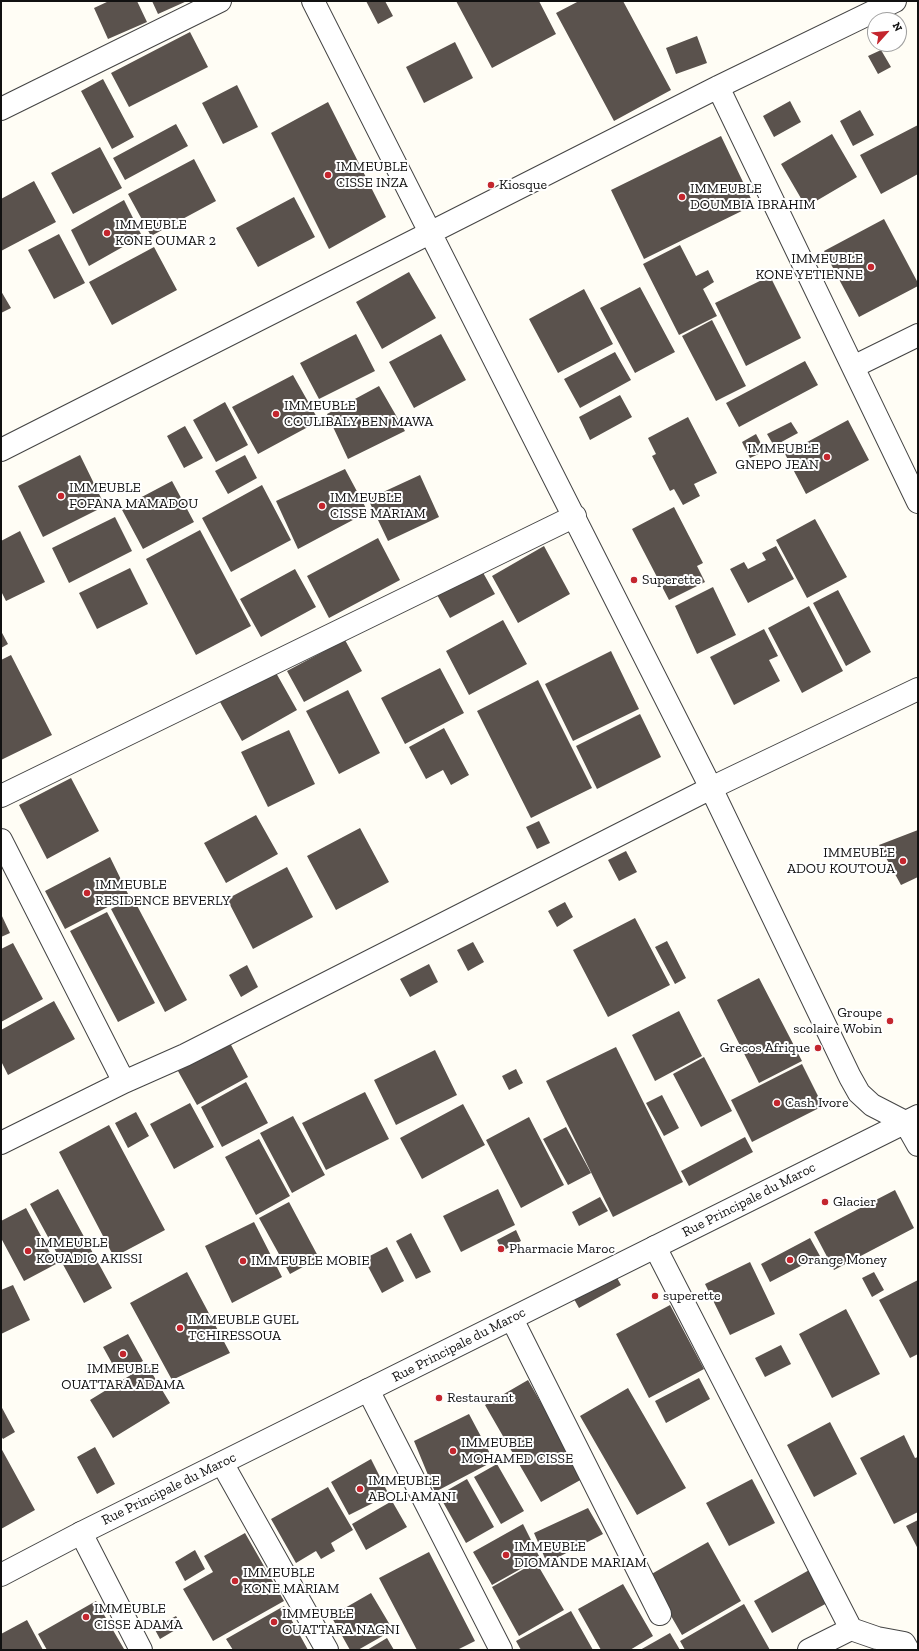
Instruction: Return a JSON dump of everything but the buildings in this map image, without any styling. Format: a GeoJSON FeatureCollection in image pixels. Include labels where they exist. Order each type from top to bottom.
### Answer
{"type":"FeatureCollection","features":[{"type":"Feature","properties":{"kind":"street"},"geometry":{"type":"LineString","coordinates":[[1,109],[220,1]]}},
{"type":"Feature","properties":{"kind":"street"},"geometry":{"type":"LineString","coordinates":[[313,1],[430,234],[575,516],[711,788],[850,1077],[859,1093],[872,1105],[912,1119],[918,1145]]}},
{"type":"Feature","properties":{"kind":"street"},"geometry":{"type":"LineString","coordinates":[[1,450],[718,87],[895,1]]}},
{"type":"Feature","properties":{"kind":"street"},"geometry":{"type":"LineString","coordinates":[[718,87],[918,502]]}},
{"type":"Feature","properties":{"kind":"street"},"geometry":{"type":"LineString","coordinates":[[854,367],[918,335]]}},
{"type":"Feature","properties":{"kind":"street"},"geometry":{"type":"LineString","coordinates":[[1,796],[575,516]]}},
{"type":"Feature","properties":{"kind":"street"},"geometry":{"type":"LineString","coordinates":[[1,1143],[124,1082],[185,1055],[711,788],[918,689]]}},
{"type":"Feature","properties":{"kind":"street"},"geometry":{"type":"LineString","coordinates":[[1,840],[124,1082]]}},
{"type":"Feature","properties":{"kind":"street","name":"Rue Principale du Maroc"},"geometry":{"type":"LineString","coordinates":[[1,1575],[81,1533],[912,1119]]}},
{"type":"Feature","properties":{"kind":"street"},"geometry":{"type":"LineString","coordinates":[[655,1247],[851,1629],[877,1638],[910,1643]]}},
{"type":"Feature","properties":{"kind":"street"},"geometry":{"type":"LineString","coordinates":[[512,1319],[660,1614]]}},
{"type":"Feature","properties":{"kind":"street"},"geometry":{"type":"LineString","coordinates":[[368,1390],[501,1650]]}},
{"type":"Feature","properties":{"kind":"street"},"geometry":{"type":"LineString","coordinates":[[222,1463],[328,1650]]}},
{"type":"Feature","properties":{"kind":"street"},"geometry":{"type":"LineString","coordinates":[[81,1533],[141,1650]]}},
{"type":"Feature","properties":{"kind":"street"},"geometry":{"type":"LineString","coordinates":[[809,1650],[851,1629]]}},
{"type":"Feature","properties":{"kind":"place","name":"IMMEUBLE CISSE INZA"},"geometry":{"type":"Point","coordinates":[328,175]}},
{"type":"Feature","properties":{"kind":"place","name":"Kiosque"},"geometry":{"type":"Point","coordinates":[491,185]}},
{"type":"Feature","properties":{"kind":"place","name":"IMMEUBLE DOUMBIA IBRAHIM"},"geometry":{"type":"Point","coordinates":[682,197]}},
{"type":"Feature","properties":{"kind":"place","name":"IMMEUBLE KONE OUMAR 2"},"geometry":{"type":"Point","coordinates":[107,233]}},
{"type":"Feature","properties":{"kind":"place","name":"IMMEUBLE KONE YETIENNE"},"geometry":{"type":"Point","coordinates":[871,267]}},
{"type":"Feature","properties":{"kind":"place","name":"IMMEUBLE COULIBALY BEN MAWA"},"geometry":{"type":"Point","coordinates":[276,414]}},
{"type":"Feature","properties":{"kind":"place","name":"IMMEUBLE GNEPO JEAN"},"geometry":{"type":"Point","coordinates":[827,457]}},
{"type":"Feature","properties":{"kind":"place","name":"IMMEUBLE FOFANA MAMADOU"},"geometry":{"type":"Point","coordinates":[61,496]}},
{"type":"Feature","properties":{"kind":"place","name":"IMMEUBLE CISSE MARIAM"},"geometry":{"type":"Point","coordinates":[322,506]}},
{"type":"Feature","properties":{"kind":"place","name":"Superette"},"geometry":{"type":"Point","coordinates":[634,580]}},
{"type":"Feature","properties":{"kind":"place","name":"IMMEUBLE ADOU KOUTOUA"},"geometry":{"type":"Point","coordinates":[903,861]}},
{"type":"Feature","properties":{"kind":"place","name":"IMMEUBLE RESIDENCE BEVERLY"},"geometry":{"type":"Point","coordinates":[87,893]}},
{"type":"Feature","properties":{"kind":"place","name":"Groupe scolaire Wobin"},"geometry":{"type":"Point","coordinates":[890,1021]}},
{"type":"Feature","properties":{"kind":"place","name":"Grecos Afrique"},"geometry":{"type":"Point","coordinates":[818,1048]}},
{"type":"Feature","properties":{"kind":"place","name":"Cash Ivore"},"geometry":{"type":"Point","coordinates":[777,1103]}},
{"type":"Feature","properties":{"kind":"place","name":"Glacier"},"geometry":{"type":"Point","coordinates":[825,1202]}},
{"type":"Feature","properties":{"kind":"place","name":"Pharmacie Maroc"},"geometry":{"type":"Point","coordinates":[501,1249]}},
{"type":"Feature","properties":{"kind":"place","name":"IMMEUBLE KOUADIO AKISSI"},"geometry":{"type":"Point","coordinates":[28,1251]}},
{"type":"Feature","properties":{"kind":"place","name":"Orange Money"},"geometry":{"type":"Point","coordinates":[790,1260]}},
{"type":"Feature","properties":{"kind":"place","name":"IMMEUBLE MOBIE"},"geometry":{"type":"Point","coordinates":[243,1261]}},
{"type":"Feature","properties":{"kind":"place","name":"superette"},"geometry":{"type":"Point","coordinates":[655,1296]}},
{"type":"Feature","properties":{"kind":"place","name":"IMMEUBLE GUEL TCHIRESSOUA"},"geometry":{"type":"Point","coordinates":[180,1328]}},
{"type":"Feature","properties":{"kind":"place","name":"IMMEUBLE OUATTARA ADAMA"},"geometry":{"type":"Point","coordinates":[123,1354]}},
{"type":"Feature","properties":{"kind":"place","name":"Restaurant"},"geometry":{"type":"Point","coordinates":[439,1398]}},
{"type":"Feature","properties":{"kind":"place","name":"IMMEUBLE MOHAMED CISSE"},"geometry":{"type":"Point","coordinates":[453,1451]}},
{"type":"Feature","properties":{"kind":"place","name":"IMMEUBLE ABOLI AMANI"},"geometry":{"type":"Point","coordinates":[360,1489]}},
{"type":"Feature","properties":{"kind":"place","name":"IMMEUBLE DIOMANDE MARIAM"},"geometry":{"type":"Point","coordinates":[506,1555]}},
{"type":"Feature","properties":{"kind":"place","name":"IMMEUBLE KONE MARIAM"},"geometry":{"type":"Point","coordinates":[235,1581]}},
{"type":"Feature","properties":{"kind":"place","name":"IMMEUBLE CISSE ADAMA"},"geometry":{"type":"Point","coordinates":[86,1617]}},
{"type":"Feature","properties":{"kind":"place","name":"IMMEUBLE OUATTARA NAGNI"},"geometry":{"type":"Point","coordinates":[274,1622]}}]}
